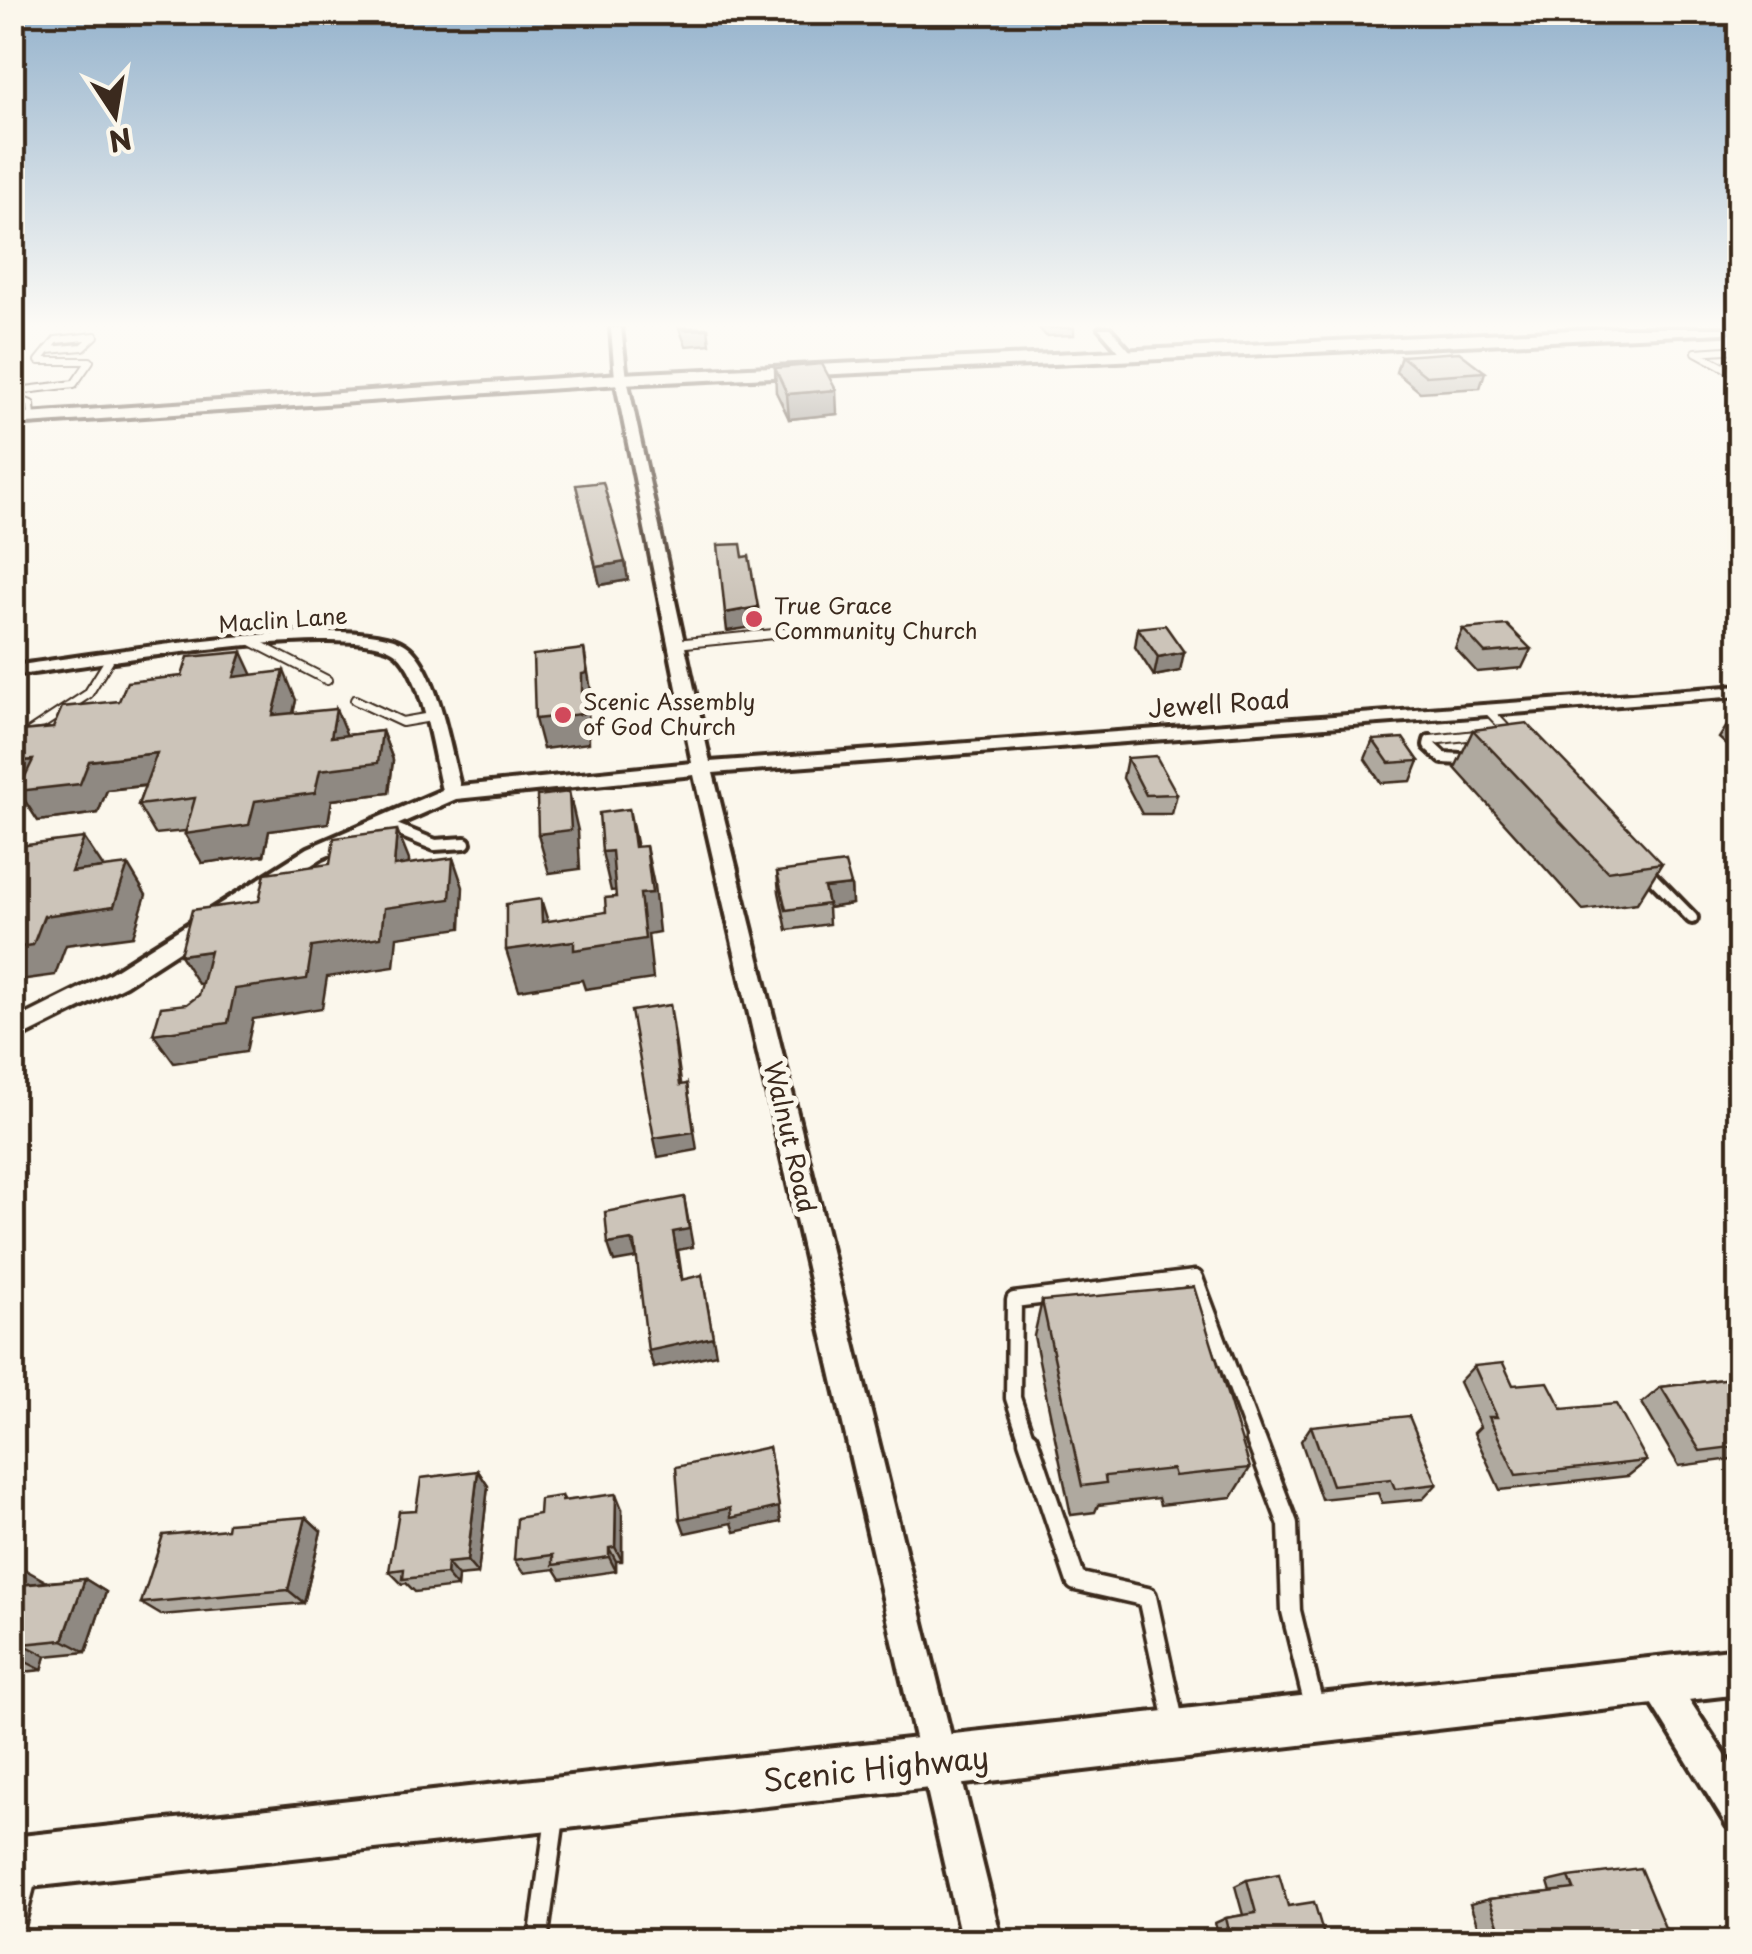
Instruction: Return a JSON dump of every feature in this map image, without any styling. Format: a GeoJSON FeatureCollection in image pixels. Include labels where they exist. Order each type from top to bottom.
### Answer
{"type":"FeatureCollection","features":[{"type":"Feature","properties":{"kind":"street","name":"Walnut Road"},"geometry":{"type":"LineString","coordinates":[[629,419],[702,768],[982,1942]]}},
{"type":"Feature","properties":{"kind":"street","name":"Maclin Lane"},"geometry":{"type":"LineString","coordinates":[[12,671],[254,642],[350,636],[398,646],[416,665],[452,793]]}},
{"type":"Feature","properties":{"kind":"street","name":"Jewell Road"},"geometry":{"type":"LineString","coordinates":[[12,1032],[118,979],[315,853],[452,793],[702,768],[1740,691]]}},
{"type":"Feature","properties":{"kind":"street","name":"Scenic Highway"},"geometry":{"type":"LineString","coordinates":[[22,1862],[940,1763],[1740,1671]]}},
{"type":"Feature","properties":{"kind":"street"},"geometry":{"type":"LineString","coordinates":[[1658,1681],[1740,1813]]}},
{"type":"Feature","properties":{"kind":"lane"},"geometry":{"type":"LineString","coordinates":[[676,644],[804,631]]}},
{"type":"Feature","properties":{"kind":"lane"},"geometry":{"type":"LineString","coordinates":[[254,642],[327,680]]}},
{"type":"Feature","properties":{"kind":"lane"},"geometry":{"type":"LineString","coordinates":[[12,744],[88,694],[109,660]]}},
{"type":"Feature","properties":{"kind":"lane"},"geometry":{"type":"LineString","coordinates":[[355,700],[402,722],[431,717]]}},
{"type":"Feature","properties":{"kind":"lane"},"geometry":{"type":"LineString","coordinates":[[1487,709],[1519,741]]}},
{"type":"Feature","properties":{"kind":"lane"},"geometry":{"type":"LineString","coordinates":[[1462,759],[1443,758],[1429,745],[1431,740],[1509,731]]}},
{"type":"Feature","properties":{"kind":"lane"},"geometry":{"type":"LineString","coordinates":[[384,824],[435,846],[465,842]]}},
{"type":"Feature","properties":{"kind":"lane"},"geometry":{"type":"LineString","coordinates":[[1638,862],[1692,918]]}},
{"type":"Feature","properties":{"kind":"lane"},"geometry":{"type":"LineString","coordinates":[[1177,1736],[1147,1597],[1076,1581],[1013,1398],[1014,1300],[1195,1278],[1288,1524],[1291,1610],[1317,1719]]}},
{"type":"Feature","properties":{"kind":"lane"},"geometry":{"type":"LineString","coordinates":[[538,1942],[546,1908],[556,1804]]}},
{"type":"Feature","properties":{"kind":"lane"},"geometry":{"type":"LineString","coordinates":[[12,1936],[22,1862]]}},
{"type":"Feature","properties":{"kind":"building"},"geometry":{"type":"Polygon","coordinates":[[[603,482],[625,562],[596,567],[576,485],[603,482]]]}},
{"type":"Feature","properties":{"kind":"building"},"geometry":{"type":"Polygon","coordinates":[[[741,544],[743,557],[749,556],[758,607],[725,613],[718,545],[741,544]]]}},
{"type":"Feature","properties":{"kind":"building"},"geometry":{"type":"Polygon","coordinates":[[[1165,625],[1184,652],[1158,657],[1138,628],[1165,625]]]}},
{"type":"Feature","properties":{"kind":"building"},"geometry":{"type":"Polygon","coordinates":[[[1507,625],[1531,649],[1485,653],[1463,629],[1507,625]]]}},
{"type":"Feature","properties":{"kind":"building"},"geometry":{"type":"Polygon","coordinates":[[[584,649],[587,673],[582,674],[582,714],[535,719],[533,655],[584,649]]]}},
{"type":"Feature","properties":{"kind":"building"},"geometry":{"type":"Polygon","coordinates":[[[242,652],[234,677],[284,671],[273,715],[336,709],[331,737],[382,731],[378,763],[320,770],[315,793],[255,801],[249,825],[185,834],[195,798],[138,805],[157,753],[89,761],[80,784],[18,791],[33,760],[12,762],[12,732],[53,728],[62,707],[119,701],[127,682],[182,676],[188,657],[242,652]]]}},
{"type":"Feature","properties":{"kind":"building"},"geometry":{"type":"Polygon","coordinates":[[[1527,723],[1662,863],[1607,871],[1473,730],[1527,723]]]}},
{"type":"Feature","properties":{"kind":"building"},"geometry":{"type":"Polygon","coordinates":[[[1403,738],[1419,761],[1389,763],[1373,740],[1403,738]]]}},
{"type":"Feature","properties":{"kind":"building"},"geometry":{"type":"Polygon","coordinates":[[[1156,756],[1177,794],[1146,795],[1127,758],[1156,756]]]}},
{"type":"Feature","properties":{"kind":"building"},"geometry":{"type":"Polygon","coordinates":[[[569,792],[571,830],[538,834],[537,796],[569,792]]]}},
{"type":"Feature","properties":{"kind":"building"},"geometry":{"type":"Polygon","coordinates":[[[629,809],[634,847],[646,846],[652,893],[640,894],[645,939],[574,950],[574,941],[506,950],[506,904],[541,899],[542,922],[606,912],[605,898],[616,897],[612,851],[602,852],[599,813],[629,809]]]}},
{"type":"Feature","properties":{"kind":"building"},"geometry":{"type":"Polygon","coordinates":[[[397,830],[394,866],[453,858],[450,899],[384,908],[381,937],[312,947],[307,979],[235,989],[228,1023],[153,1034],[161,1007],[187,1004],[199,995],[210,951],[180,955],[192,910],[259,901],[265,873],[330,864],[334,838],[397,830]]]}},
{"type":"Feature","properties":{"kind":"building"},"geometry":{"type":"Polygon","coordinates":[[[84,838],[71,872],[128,865],[114,906],[44,916],[33,945],[12,948],[12,862],[19,846],[84,838]]]}},
{"type":"Feature","properties":{"kind":"building"},"geometry":{"type":"Polygon","coordinates":[[[845,863],[851,885],[824,888],[828,904],[786,910],[777,872],[845,863]]]}},
{"type":"Feature","properties":{"kind":"building"},"geometry":{"type":"Polygon","coordinates":[[[670,1005],[680,1085],[687,1084],[694,1132],[654,1138],[631,1011],[670,1005]]]}},
{"type":"Feature","properties":{"kind":"building"},"geometry":{"type":"Polygon","coordinates":[[[684,1197],[689,1229],[673,1232],[681,1280],[702,1275],[713,1337],[648,1351],[635,1243],[631,1240],[608,1244],[605,1212],[684,1197]]]}},
{"type":"Feature","properties":{"kind":"building"},"geometry":{"type":"Polygon","coordinates":[[[1194,1287],[1250,1468],[1175,1476],[1173,1469],[1105,1476],[1106,1483],[1082,1486],[1042,1301],[1194,1287]]]}},
{"type":"Feature","properties":{"kind":"building"},"geometry":{"type":"Polygon","coordinates":[[[1503,1363],[1513,1385],[1548,1382],[1562,1409],[1616,1404],[1647,1461],[1516,1475],[1489,1417],[1497,1417],[1474,1366],[1503,1363]]]}},
{"type":"Feature","properties":{"kind":"building"},"geometry":{"type":"Polygon","coordinates":[[[1740,1377],[1740,1446],[1700,1451],[1661,1387],[1740,1377]]]}},
{"type":"Feature","properties":{"kind":"building"},"geometry":{"type":"Polygon","coordinates":[[[1409,1416],[1437,1484],[1395,1489],[1391,1479],[1332,1485],[1311,1426],[1409,1416]]]}},
{"type":"Feature","properties":{"kind":"building"},"geometry":{"type":"Polygon","coordinates":[[[769,1447],[779,1507],[731,1518],[730,1508],[680,1519],[676,1467],[769,1447]]]}},
{"type":"Feature","properties":{"kind":"building"},"geometry":{"type":"Polygon","coordinates":[[[478,1471],[467,1561],[447,1563],[446,1574],[403,1579],[404,1569],[389,1571],[399,1511],[416,1510],[421,1478],[478,1471]]]}},
{"type":"Feature","properties":{"kind":"building"},"geometry":{"type":"Polygon","coordinates":[[[616,1494],[615,1547],[609,1548],[609,1557],[553,1565],[553,1555],[514,1560],[517,1518],[539,1514],[540,1499],[562,1496],[562,1501],[616,1494]]]}},
{"type":"Feature","properties":{"kind":"building"},"geometry":{"type":"Polygon","coordinates":[[[306,1517],[288,1590],[141,1603],[163,1535],[227,1529],[228,1523],[306,1517]]]}},
{"type":"Feature","properties":{"kind":"building"},"geometry":{"type":"Polygon","coordinates":[[[24,1569],[18,1585],[85,1579],[63,1640],[23,1644],[18,1658],[12,1659],[12,1570],[24,1569]]]}},
{"type":"Feature","properties":{"kind":"building"},"geometry":{"type":"Polygon","coordinates":[[[1640,1868],[1671,1942],[1504,1942],[1489,1899],[1574,1889],[1569,1877],[1640,1868]]]}},
{"type":"Feature","properties":{"kind":"building"},"geometry":{"type":"Polygon","coordinates":[[[1279,1874],[1288,1906],[1314,1902],[1326,1942],[1232,1942],[1226,1918],[1256,1913],[1247,1880],[1279,1874]]]}},
{"type":"Feature","properties":{"kind":"place","name":"True Grace Community Church"},"geometry":{"type":"Point","coordinates":[754,619]}},
{"type":"Feature","properties":{"kind":"place","name":"Scenic Assembly of God Church"},"geometry":{"type":"Point","coordinates":[563,715]}}]}
